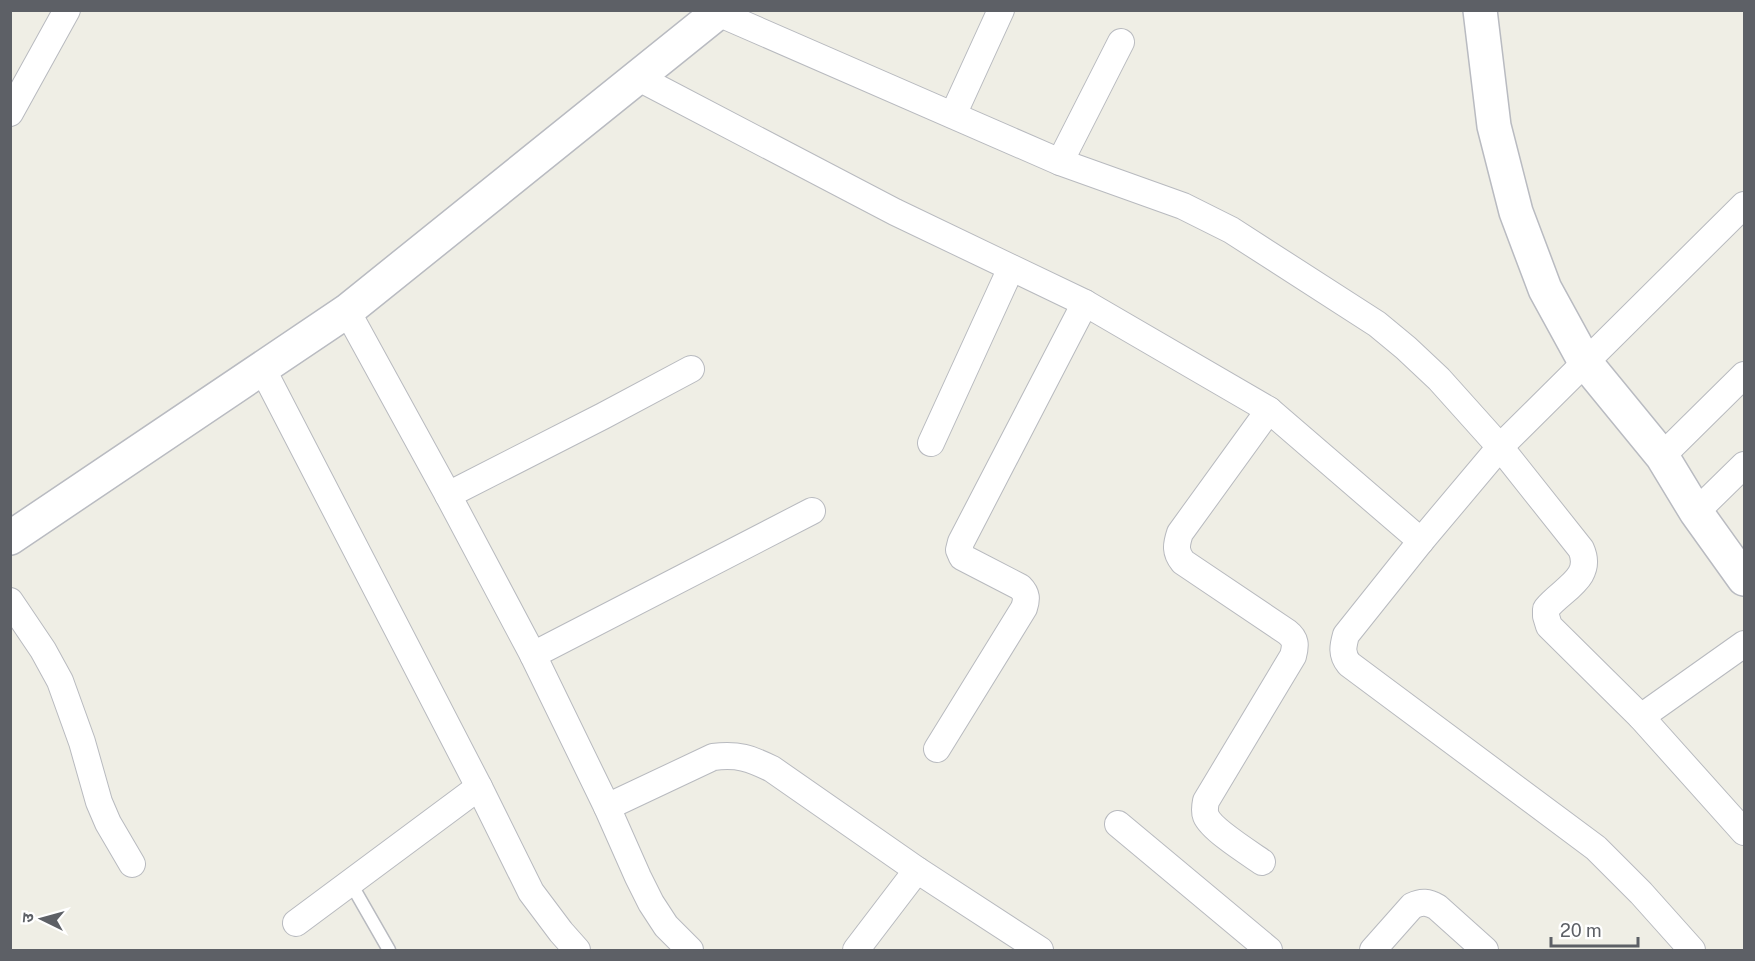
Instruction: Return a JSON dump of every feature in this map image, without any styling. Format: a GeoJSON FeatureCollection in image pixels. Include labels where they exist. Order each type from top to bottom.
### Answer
{"type":"FeatureCollection","features":[{"type":"Feature","properties":{"kind":"street"},"geometry":{"type":"LineString","coordinates":[[10,113],[67,10]]}},
{"type":"Feature","properties":{"kind":"street"},"geometry":{"type":"LineString","coordinates":[[953,115],[1000,10]]}},
{"type":"Feature","properties":{"kind":"street"},"geometry":{"type":"LineString","coordinates":[[1480,10],[1494,126],[1516,212],[1545,289],[1586,362],[1662,456],[1696,512],[1741,566]]}},
{"type":"Feature","properties":{"kind":"street"},"geometry":{"type":"LineString","coordinates":[[10,538],[347,311],[719,12],[1060,162],[1183,206],[1231,230],[1367,318],[1407,348],[1439,379],[1500,447],[1581,549],[1585,559],[1584,569],[1580,576],[1546,609],[1549,626],[1641,717],[1744,832]]}},
{"type":"Feature","properties":{"kind":"street"},"geometry":{"type":"LineString","coordinates":[[1060,162],[1121,42]]}},
{"type":"Feature","properties":{"kind":"street"},"geometry":{"type":"LineString","coordinates":[[637,77],[895,212],[1085,303],[1269,410],[1421,541]]}},
{"type":"Feature","properties":{"kind":"street"},"geometry":{"type":"LineString","coordinates":[[1692,951],[1641,893],[1596,848],[1349,664],[1344,658],[1342,647],[1346,635],[1500,447],[1744,205]]}},
{"type":"Feature","properties":{"kind":"street"},"geometry":{"type":"LineString","coordinates":[[931,443],[1011,268]]}},
{"type":"Feature","properties":{"kind":"street"},"geometry":{"type":"LineString","coordinates":[[938,749],[1024,608],[1026,601],[1026,596],[1020,587],[962,557],[959,550],[961,542],[1085,303]]}},
{"type":"Feature","properties":{"kind":"street"},"geometry":{"type":"LineString","coordinates":[[347,311],[448,495],[532,655],[607,807],[651,903],[666,926],[690,951]]}},
{"type":"Feature","properties":{"kind":"street"},"geometry":{"type":"LineString","coordinates":[[262,368],[531,892],[577,951]]}},
{"type":"Feature","properties":{"kind":"street"},"geometry":{"type":"LineString","coordinates":[[448,495],[603,417],[691,369]]}},
{"type":"Feature","properties":{"kind":"street"},"geometry":{"type":"LineString","coordinates":[[1662,456],[1744,375]]}},
{"type":"Feature","properties":{"kind":"street"},"geometry":{"type":"LineString","coordinates":[[1262,862],[1215,827],[1207,818],[1206,801],[1293,656],[1296,646],[1293,637],[1287,632],[1183,562],[1176,554],[1180,533],[1269,410]]}},
{"type":"Feature","properties":{"kind":"street"},"geometry":{"type":"LineString","coordinates":[[1696,512],[1744,465]]}},
{"type":"Feature","properties":{"kind":"street"},"geometry":{"type":"LineString","coordinates":[[532,655],[812,511]]}},
{"type":"Feature","properties":{"kind":"street"},"geometry":{"type":"LineString","coordinates":[[10,601],[43,650],[60,681],[82,742],[99,802],[108,823],[132,864]]}},
{"type":"Feature","properties":{"kind":"street"},"geometry":{"type":"LineString","coordinates":[[1641,717],[1744,644]]}},
{"type":"Feature","properties":{"kind":"street"},"geometry":{"type":"LineString","coordinates":[[607,807],[712,757],[731,754],[751,759],[772,769],[917,870],[1040,951]]}},
{"type":"Feature","properties":{"kind":"street"},"geometry":{"type":"LineString","coordinates":[[296,923],[479,787]]}},
{"type":"Feature","properties":{"kind":"street"},"geometry":{"type":"LineString","coordinates":[[1118,824],[1269,951]]}},
{"type":"Feature","properties":{"kind":"street"},"geometry":{"type":"LineString","coordinates":[[856,951],[917,870]]}},
{"type":"Feature","properties":{"kind":"street"},"geometry":{"type":"LineString","coordinates":[[1373,951],[1412,906],[1419,902],[1437,907],[1485,951]]}},
{"type":"Feature","properties":{"kind":"lane"},"geometry":{"type":"LineString","coordinates":[[350,882],[389,951]]}}]}
